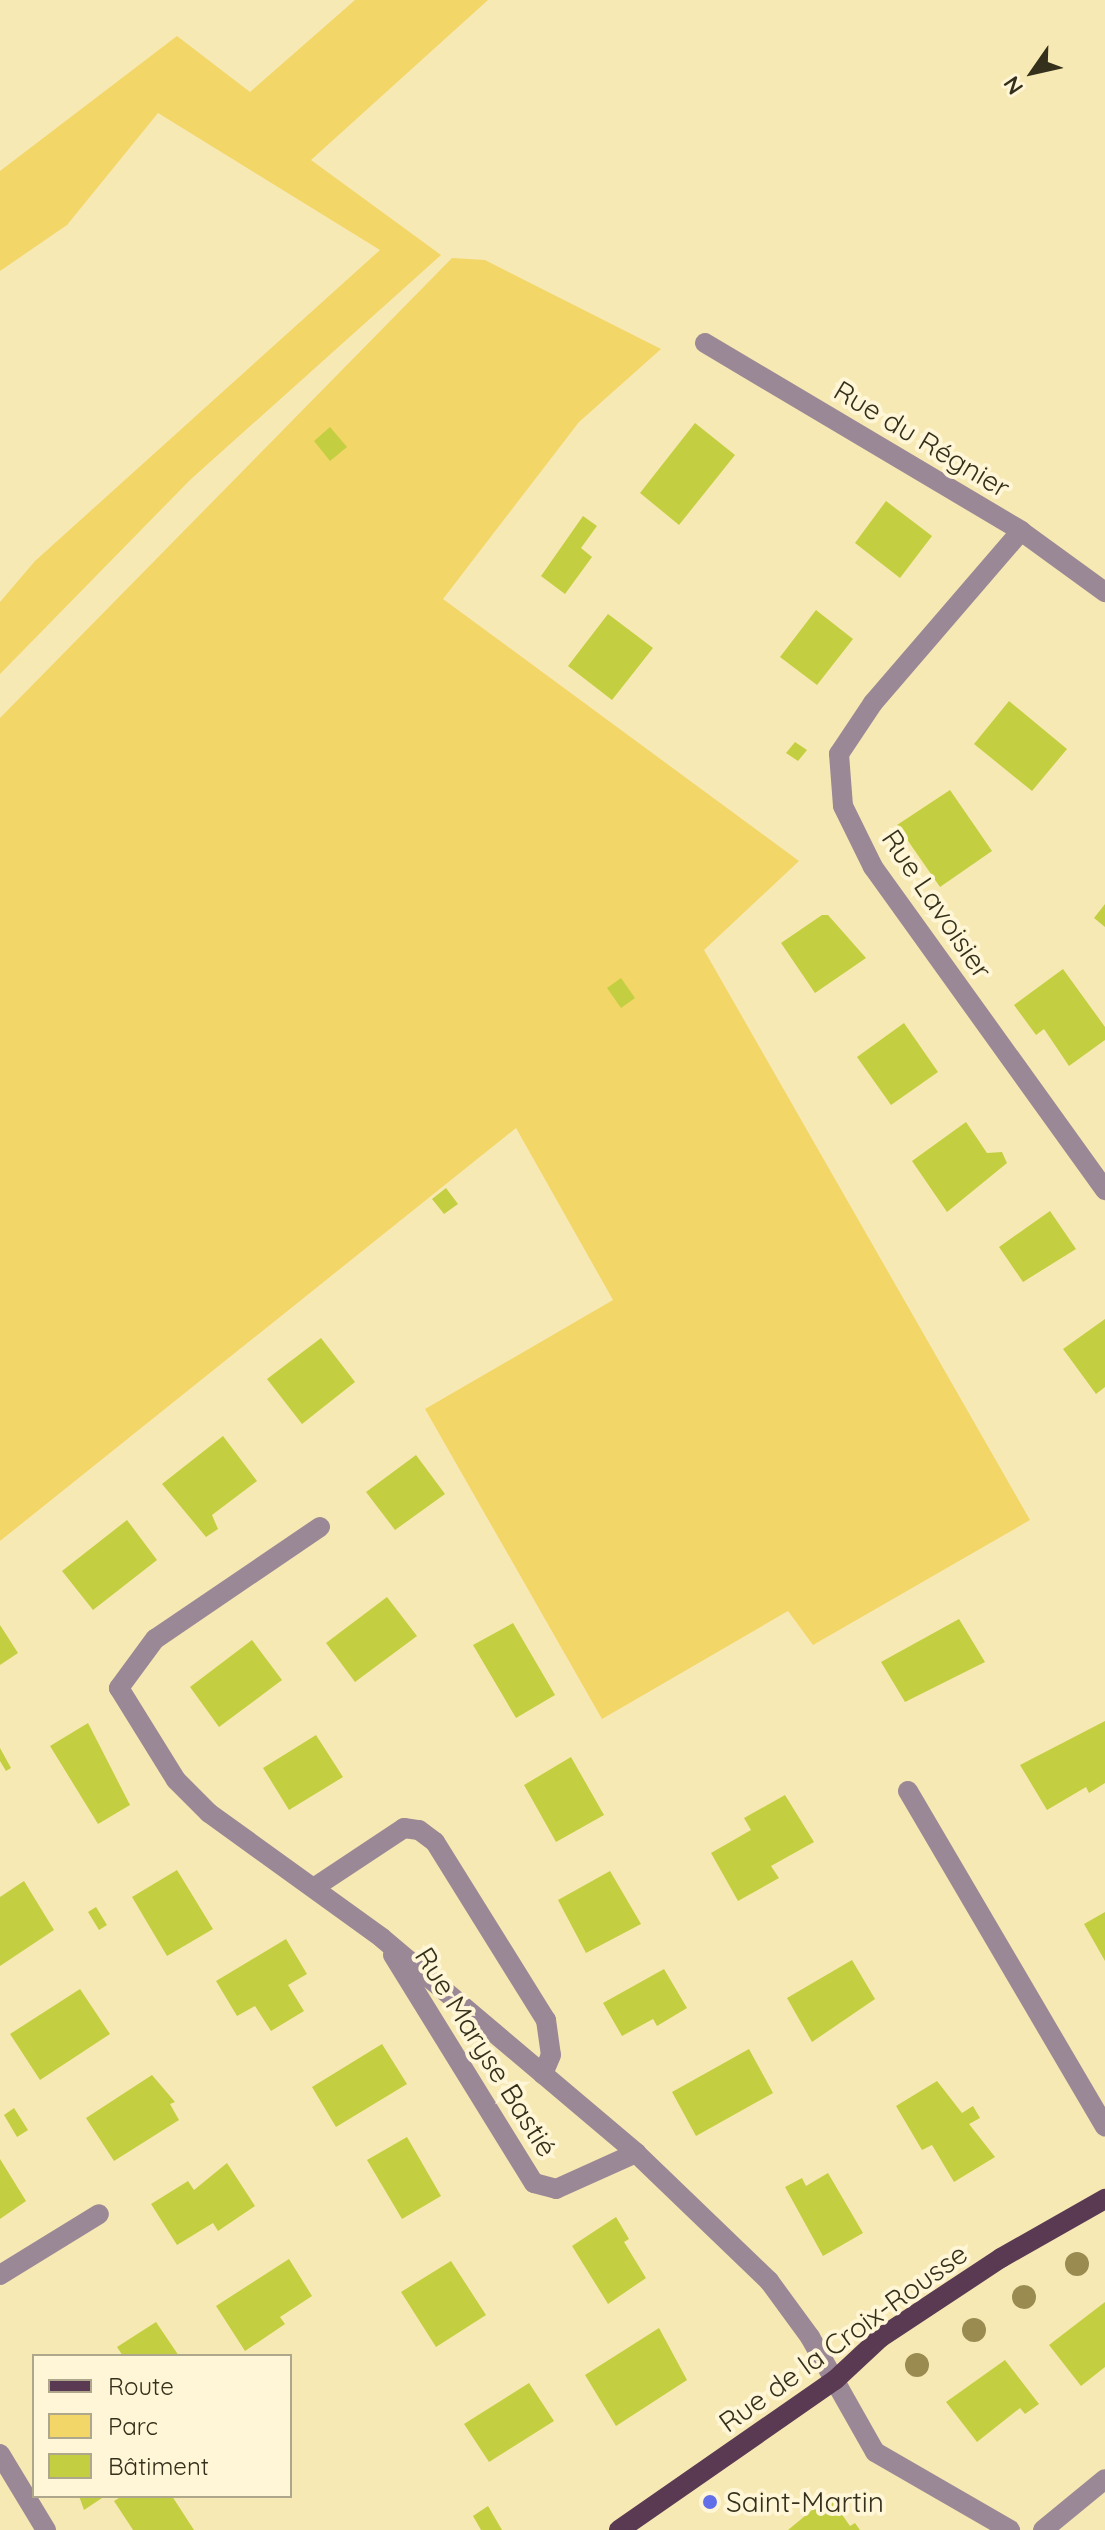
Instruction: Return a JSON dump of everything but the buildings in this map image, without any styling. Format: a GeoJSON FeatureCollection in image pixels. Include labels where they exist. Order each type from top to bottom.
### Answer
{"type":"FeatureCollection","features":[{"type":"Feature","properties":{"kind":"main road","name":"Rue de la Croix-Rousse"},"geometry":{"type":"LineString","coordinates":[[619,2530],[835,2380],[880,2338],[1001,2258],[1105,2199]]}},
{"type":"Feature","properties":{"kind":"street","name":"Rue du Régnier"},"geometry":{"type":"LineString","coordinates":[[705,343],[1021,531],[1105,592]]}},
{"type":"Feature","properties":{"kind":"street","name":"Rue Lavoisier"},"geometry":{"type":"LineString","coordinates":[[1021,531],[873,703],[839,754],[843,806],[873,867],[1105,1190]]}},
{"type":"Feature","properties":{"kind":"street","name":"Rue Maryse Bastié"},"geometry":{"type":"LineString","coordinates":[[320,1527],[155,1639],[119,1688],[176,1780],[209,1813],[382,1938],[636,2153],[769,2281],[835,2380],[875,2452],[1010,2530]]}},
{"type":"Feature","properties":{"kind":"street"},"geometry":{"type":"LineString","coordinates":[[908,1791],[1105,2127]]}},
{"type":"Feature","properties":{"kind":"street","name":"Rue Maryse Bastié"},"geometry":{"type":"LineString","coordinates":[[315,1887],[404,1828],[419,1830],[435,1842],[546,2020],[551,2055],[543,2074]]}},
{"type":"Feature","properties":{"kind":"street","name":"Rue Maryse Bastié"},"geometry":{"type":"LineString","coordinates":[[382,1938],[534,2183],[556,2189],[636,2153]]}},
{"type":"Feature","properties":{"kind":"street"},"geometry":{"type":"LineString","coordinates":[[0,2275],[99,2214]]}},
{"type":"Feature","properties":{"kind":"street"},"geometry":{"type":"LineString","coordinates":[[0,2454],[46,2530]]}},
{"type":"Feature","properties":{"kind":"street"},"geometry":{"type":"LineString","coordinates":[[1043,2530],[1105,2479]]}},
{"type":"Feature","properties":{"kind":"green space"},"geometry":{"type":"Polygon","coordinates":[[[355,0],[488,0],[311,160],[441,255],[190,480],[0,674],[0,602],[35,561],[380,250],[158,113],[67,225],[0,271],[0,171],[177,36],[250,92],[355,0]]]}},
{"type":"Feature","properties":{"kind":"green space"},"geometry":{"type":"Polygon","coordinates":[[[452,258],[485,260],[661,349],[579,422],[443,599],[799,861],[704,950],[1030,1520],[813,1645],[788,1611],[602,1719],[425,1409],[613,1300],[516,1128],[0,1541],[0,718],[452,258]]]}},
{"type":"Feature","properties":{"kind":"place","name":"Saint-Martin"},"geometry":{"type":"Point","coordinates":[710,2502]}}]}
